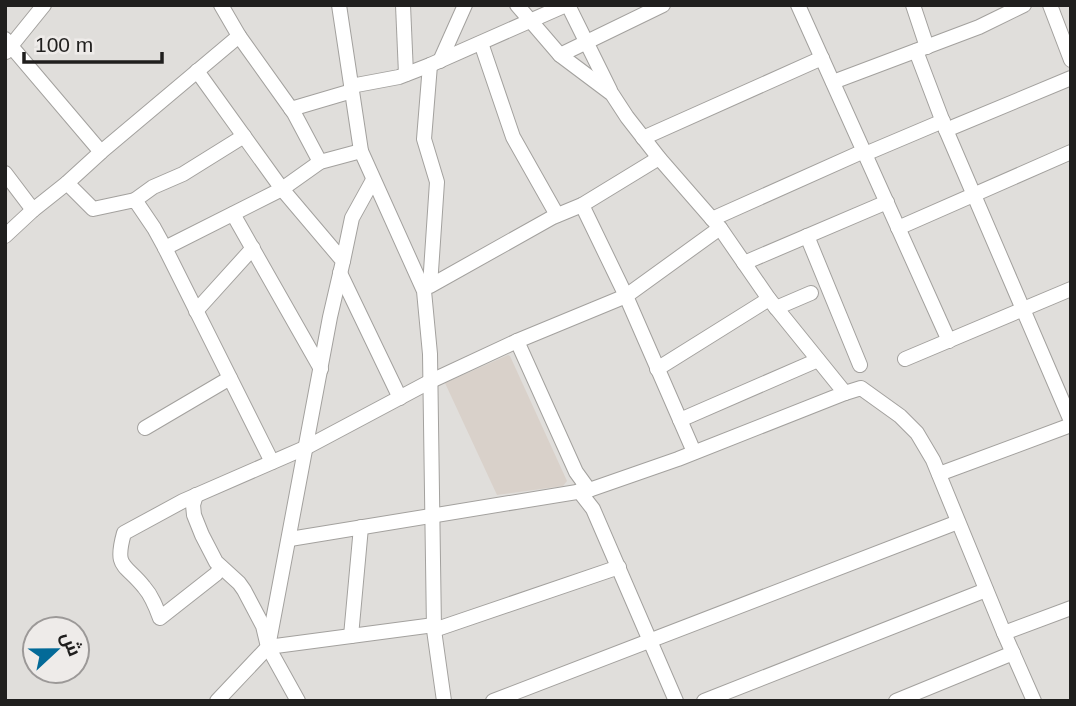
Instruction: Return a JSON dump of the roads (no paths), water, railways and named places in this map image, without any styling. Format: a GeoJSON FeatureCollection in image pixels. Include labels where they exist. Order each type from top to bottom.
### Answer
{"type":"FeatureCollection","features":[{"type":"Feature","properties":{"kind":"street"},"geometry":{"type":"LineString","coordinates":[[44,5],[7,46],[102,152]]}},
{"type":"Feature","properties":{"kind":"street"},"geometry":{"type":"LineString","coordinates":[[221,5],[239,36],[291,109],[320,162]]}},
{"type":"Feature","properties":{"kind":"street"},"geometry":{"type":"LineString","coordinates":[[339,5],[361,151],[427,288]]}},
{"type":"Feature","properties":{"kind":"street"},"geometry":{"type":"LineString","coordinates":[[403,5],[406,74]]}},
{"type":"Feature","properties":{"kind":"street"},"geometry":{"type":"LineString","coordinates":[[444,701],[434,628],[427,288],[437,182],[424,139],[435,63],[465,5]]}},
{"type":"Feature","properties":{"kind":"street"},"geometry":{"type":"LineString","coordinates":[[517,5],[560,55],[612,94]]}},
{"type":"Feature","properties":{"kind":"street"},"geometry":{"type":"LineString","coordinates":[[291,109],[352,88],[406,74],[567,5],[612,94],[643,138],[716,224],[773,304],[845,393]]}},
{"type":"Feature","properties":{"kind":"street"},"geometry":{"type":"LineString","coordinates":[[560,55],[663,5]]}},
{"type":"Feature","properties":{"kind":"street"},"geometry":{"type":"LineString","coordinates":[[798,5],[949,341]]}},
{"type":"Feature","properties":{"kind":"street"},"geometry":{"type":"LineString","coordinates":[[913,5],[921,49],[944,125],[1071,423],[939,474]]}},
{"type":"Feature","properties":{"kind":"street"},"geometry":{"type":"LineString","coordinates":[[833,82],[979,27],[1024,5]]}},
{"type":"Feature","properties":{"kind":"street"},"geometry":{"type":"LineString","coordinates":[[1050,5],[1071,60]]}},
{"type":"Feature","properties":{"kind":"street"},"geometry":{"type":"LineString","coordinates":[[5,236],[239,36]]}},
{"type":"Feature","properties":{"kind":"street"},"geometry":{"type":"LineString","coordinates":[[481,43],[513,137],[557,215]]}},
{"type":"Feature","properties":{"kind":"street"},"geometry":{"type":"LineString","coordinates":[[643,138],[822,58]]}},
{"type":"Feature","properties":{"kind":"street"},"geometry":{"type":"LineString","coordinates":[[197,71],[341,267],[400,398]]}},
{"type":"Feature","properties":{"kind":"street"},"geometry":{"type":"LineString","coordinates":[[220,567],[216,574],[160,618],[147,590],[130,574],[120,559],[124,533],[196,495],[307,446],[431,381],[517,341],[626,296],[716,224],[864,152],[1071,78]]}},
{"type":"Feature","properties":{"kind":"street"},"geometry":{"type":"LineString","coordinates":[[67,183],[93,209],[135,200],[244,136]]}},
{"type":"Feature","properties":{"kind":"street"},"geometry":{"type":"LineString","coordinates":[[165,248],[282,189],[320,162],[361,151]]}},
{"type":"Feature","properties":{"kind":"street"},"geometry":{"type":"LineString","coordinates":[[898,228],[1071,152]]}},
{"type":"Feature","properties":{"kind":"street"},"geometry":{"type":"LineString","coordinates":[[427,288],[557,215],[582,205],[659,158]]}},
{"type":"Feature","properties":{"kind":"street"},"geometry":{"type":"LineString","coordinates":[[5,173],[33,210]]}},
{"type":"Feature","properties":{"kind":"street"},"geometry":{"type":"LineString","coordinates":[[217,701],[268,647],[352,218],[373,180]]}},
{"type":"Feature","properties":{"kind":"street"},"geometry":{"type":"LineString","coordinates":[[135,200],[165,248],[272,461]]}},
{"type":"Feature","properties":{"kind":"street"},"geometry":{"type":"LineString","coordinates":[[744,263],[887,202]]}},
{"type":"Feature","properties":{"kind":"street"},"geometry":{"type":"LineString","coordinates":[[582,205],[626,296],[694,453]]}},
{"type":"Feature","properties":{"kind":"street"},"geometry":{"type":"LineString","coordinates":[[233,214],[321,369]]}},
{"type":"Feature","properties":{"kind":"street"},"geometry":{"type":"LineString","coordinates":[[807,236],[860,365]]}},
{"type":"Feature","properties":{"kind":"street"},"geometry":{"type":"LineString","coordinates":[[196,311],[253,248]]}},
{"type":"Feature","properties":{"kind":"street"},"geometry":{"type":"LineString","coordinates":[[905,359],[1071,289]]}},
{"type":"Feature","properties":{"kind":"street"},"geometry":{"type":"LineString","coordinates":[[657,369],[773,304],[811,293]]}},
{"type":"Feature","properties":{"kind":"street"},"geometry":{"type":"LineString","coordinates":[[517,341],[676,701]]}},
{"type":"Feature","properties":{"kind":"street"},"geometry":{"type":"LineString","coordinates":[[680,420],[818,360]]}},
{"type":"Feature","properties":{"kind":"street"},"geometry":{"type":"LineString","coordinates":[[145,429],[230,378]]}},
{"type":"Feature","properties":{"kind":"street"},"geometry":{"type":"LineString","coordinates":[[290,539],[584,490],[694,453],[861,388],[900,416],[917,433],[933,460],[1034,701]]}},
{"type":"Feature","properties":{"kind":"street"},"geometry":{"type":"LineString","coordinates":[[196,495],[194,515],[202,535],[216,562],[244,590],[263,626],[268,647],[298,701]]}},
{"type":"Feature","properties":{"kind":"street"},"geometry":{"type":"LineString","coordinates":[[493,701],[958,522]]}},
{"type":"Feature","properties":{"kind":"street"},"geometry":{"type":"LineString","coordinates":[[351,636],[361,527]]}},
{"type":"Feature","properties":{"kind":"street"},"geometry":{"type":"LineString","coordinates":[[268,647],[434,628],[619,568]]}},
{"type":"Feature","properties":{"kind":"street"},"geometry":{"type":"LineString","coordinates":[[704,701],[986,590]]}},
{"type":"Feature","properties":{"kind":"street"},"geometry":{"type":"LineString","coordinates":[[1004,633],[1071,608]]}},
{"type":"Feature","properties":{"kind":"street"},"geometry":{"type":"LineString","coordinates":[[896,701],[1013,653]]}}]}
